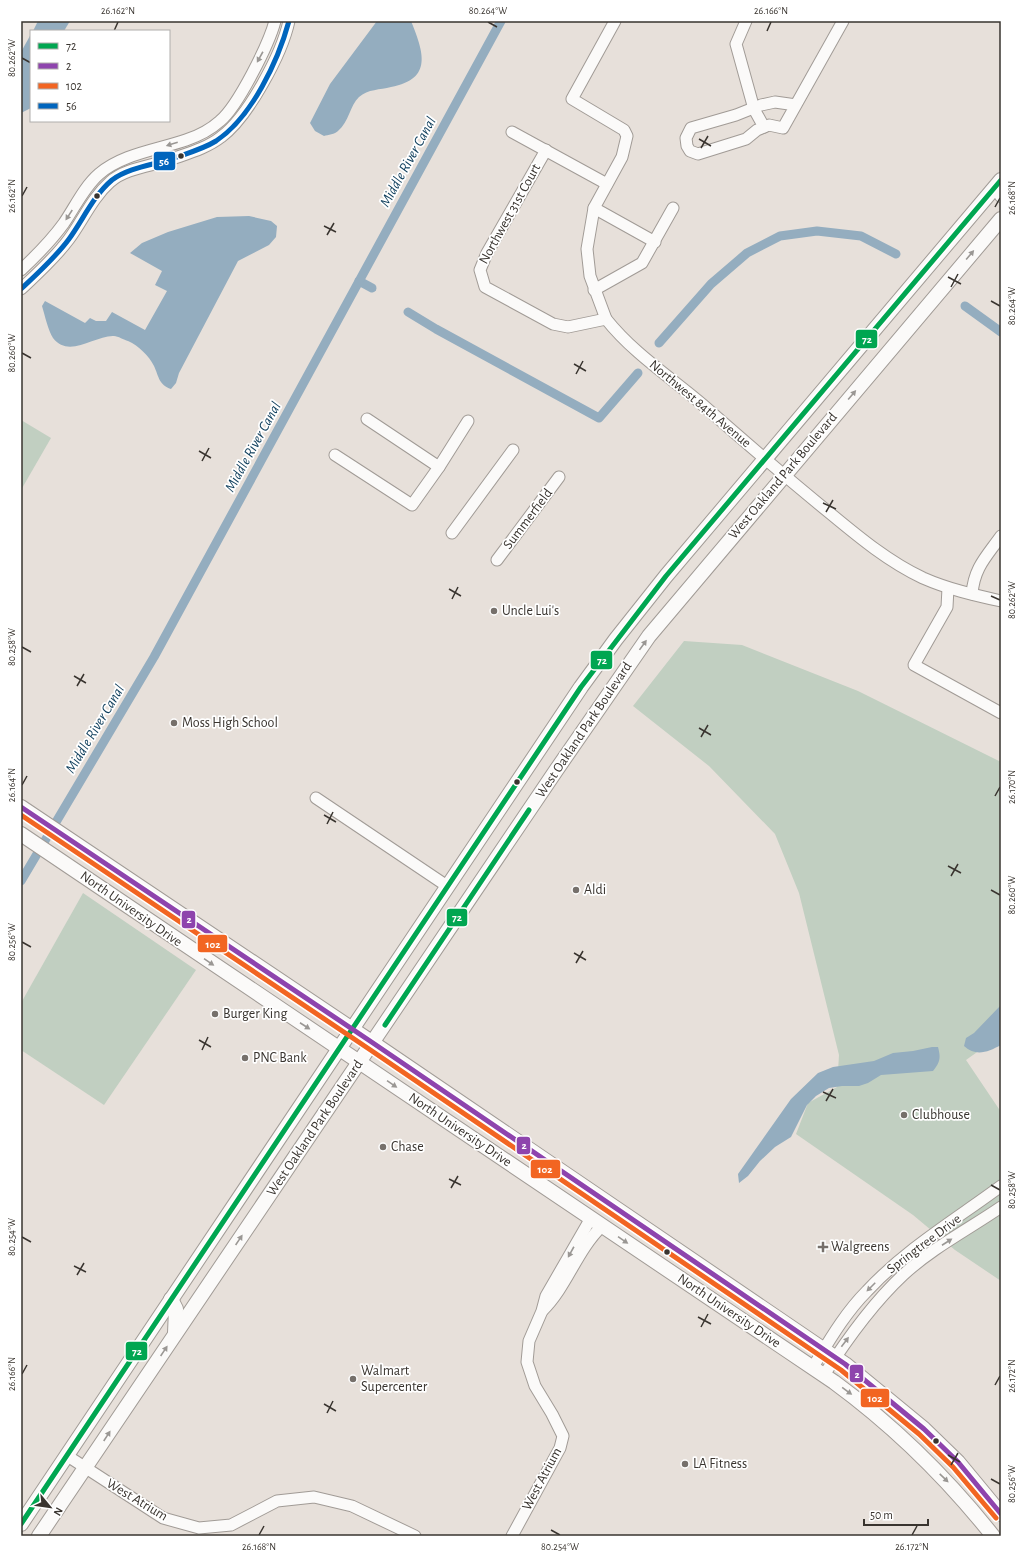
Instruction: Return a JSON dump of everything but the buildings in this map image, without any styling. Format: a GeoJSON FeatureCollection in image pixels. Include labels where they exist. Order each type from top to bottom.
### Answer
{"type":"FeatureCollection","features":[{"type":"Feature","properties":{"kind":"main road","name":"West Oakland Park Boulevard"},"geometry":{"type":"LineString","coordinates":[[21,1524],[447,886],[616,639],[653,592],[765,459],[999,189]]}},
{"type":"Feature","properties":{"kind":"main road","name":"West Oakland Park Boulevard"},"geometry":{"type":"LineString","coordinates":[[39,1536],[628,666],[674,606],[783,475],[1001,219]]}},
{"type":"Feature","properties":{"kind":"main road","name":"North University Drive"},"geometry":{"type":"LineString","coordinates":[[21,807],[373,1043],[829,1354],[891,1400],[924,1429],[958,1462],[1001,1514]]}},
{"type":"Feature","properties":{"kind":"main road","name":"North University Drive"},"geometry":{"type":"LineString","coordinates":[[23,836],[858,1399],[913,1448],[951,1485],[993,1536]]}},
{"type":"Feature","properties":{"kind":"main road"},"geometry":{"type":"LineString","coordinates":[[560,1197],[586,1203],[607,1203]]}},
{"type":"Feature","properties":{"kind":"main road"},"geometry":{"type":"LineString","coordinates":[[597,1222],[606,1215],[649,1232]]}},
{"type":"Feature","properties":{"kind":"main road"},"geometry":{"type":"LineString","coordinates":[[171,1299],[176,1309],[175,1333]]}},
{"type":"Feature","properties":{"kind":"street"},"geometry":{"type":"LineString","coordinates":[[21,270],[52,239],[89,184],[110,166],[126,159],[199,135],[221,120],[238,96],[258,62],[271,37],[275,21]]}},
{"type":"Feature","properties":{"kind":"street"},"geometry":{"type":"LineString","coordinates":[[21,289],[50,262],[69,238],[96,198],[111,181],[131,172],[208,146],[221,138],[235,126],[245,112],[278,54],[289,21]]}},
{"type":"Feature","properties":{"kind":"street","name":"Northwest 84th Avenue"},"geometry":{"type":"LineString","coordinates":[[615,21],[572,99],[624,130],[627,136],[622,157],[594,208],[587,249],[590,276],[606,319],[622,339],[687,391],[783,475],[871,546],[900,566],[948,588],[1001,601]]}},
{"type":"Feature","properties":{"kind":"street"},"geometry":{"type":"LineString","coordinates":[[746,21],[736,44],[754,109],[764,127]]}},
{"type":"Feature","properties":{"kind":"street"},"geometry":{"type":"LineString","coordinates":[[796,105],[775,102],[761,105],[754,109],[691,128],[686,138],[687,146],[690,151],[698,154],[746,139],[769,125],[783,128],[796,105],[843,21]]}},
{"type":"Feature","properties":{"kind":"street"},"geometry":{"type":"LineString","coordinates":[[512,132],[607,184]]}},
{"type":"Feature","properties":{"kind":"street","name":"Northwest 31st Court"},"geometry":{"type":"LineString","coordinates":[[546,150],[487,253],[480,270],[481,279],[485,287],[554,324],[568,327],[606,319]]}},
{"type":"Feature","properties":{"kind":"street"},"geometry":{"type":"LineString","coordinates":[[594,208],[655,242]]}},
{"type":"Feature","properties":{"kind":"street"},"geometry":{"type":"LineString","coordinates":[[594,290],[642,263],[673,208]]}},
{"type":"Feature","properties":{"kind":"street"},"geometry":{"type":"LineString","coordinates":[[367,419],[439,467]]}},
{"type":"Feature","properties":{"kind":"street"},"geometry":{"type":"LineString","coordinates":[[335,455],[412,505],[439,467],[468,421]]}},
{"type":"Feature","properties":{"kind":"street"},"geometry":{"type":"LineString","coordinates":[[452,533],[513,450]]}},
{"type":"Feature","properties":{"kind":"street","name":"Summerfield"},"geometry":{"type":"LineString","coordinates":[[497,560],[559,477]]}},
{"type":"Feature","properties":{"kind":"street"},"geometry":{"type":"LineString","coordinates":[[972,594],[973,579],[977,570],[1001,536]]}},
{"type":"Feature","properties":{"kind":"street"},"geometry":{"type":"LineString","coordinates":[[948,588],[947,606],[914,666],[1001,713]]}},
{"type":"Feature","properties":{"kind":"street"},"geometry":{"type":"LineString","coordinates":[[316,798],[447,886]]}},
{"type":"Feature","properties":{"kind":"street","name":"Springtree Drive"},"geometry":{"type":"LineString","coordinates":[[818,1371],[829,1354],[846,1316],[866,1292],[891,1267],[920,1243],[1001,1186]]}},
{"type":"Feature","properties":{"kind":"street","name":"Springtree Drive"},"geometry":{"type":"LineString","coordinates":[[829,1354],[904,1274],[931,1253],[1001,1207]]}},
{"type":"Feature","properties":{"kind":"street","name":"West Atrium"},"geometry":{"type":"LineString","coordinates":[[512,1536],[560,1448],[563,1436],[535,1386],[527,1362],[529,1341],[542,1311],[546,1296],[597,1222]]}},
{"type":"Feature","properties":{"kind":"street","name":"West Atrium"},"geometry":{"type":"LineString","coordinates":[[66,1455],[163,1518],[199,1528],[231,1526],[277,1501],[314,1497],[352,1506],[415,1536]]}},
{"type":"Feature","properties":{"kind":"green space"},"geometry":{"type":"Polygon","coordinates":[[[21,420],[51,438],[21,490],[21,420]]]}},
{"type":"Feature","properties":{"kind":"green space"},"geometry":{"type":"Polygon","coordinates":[[[684,641],[742,645],[858,691],[1001,762],[1001,1035],[966,1060],[1001,1112],[1001,1281],[955,1250],[913,1215],[796,1134],[808,1103],[837,1087],[839,1055],[799,893],[775,834],[709,766],[633,706],[684,641]]]}},
{"type":"Feature","properties":{"kind":"green space"},"geometry":{"type":"Polygon","coordinates":[[[83,893],[196,970],[104,1105],[21,1050],[21,1003],[83,893]]]}},
{"type":"Feature","properties":{"kind":"water"},"geometry":{"type":"Polygon","coordinates":[[[38,21],[70,21],[65,30],[34,30],[38,21]]]}},
{"type":"Feature","properties":{"kind":"water"},"geometry":{"type":"Polygon","coordinates":[[[377,21],[411,21],[421,53],[422,62],[419,71],[414,78],[405,83],[363,94],[353,104],[342,127],[335,133],[324,136],[315,131],[310,123],[330,84],[377,21]]]}},
{"type":"Feature","properties":{"kind":"water"},"geometry":{"type":"Polygon","coordinates":[[[30,36],[30,108],[21,113],[21,52],[30,36]]]}},
{"type":"Feature","properties":{"kind":"water"},"geometry":{"type":"Polygon","coordinates":[[[249,216],[271,221],[277,226],[276,237],[269,245],[238,261],[179,373],[176,383],[171,389],[162,383],[152,362],[140,348],[128,341],[114,336],[74,346],[67,346],[59,344],[51,335],[42,306],[45,301],[85,323],[90,318],[96,321],[106,321],[112,312],[145,330],[167,291],[155,285],[162,271],[130,253],[142,243],[168,232],[217,217],[249,216]]]}},
{"type":"Feature","properties":{"kind":"water"},"geometry":{"type":"Polygon","coordinates":[[[1001,1005],[1001,1045],[991,1050],[982,1052],[973,1051],[964,1046],[966,1038],[974,1033],[1001,1005]]]}},
{"type":"Feature","properties":{"kind":"water"},"geometry":{"type":"Polygon","coordinates":[[[938,1047],[939,1054],[939,1060],[933,1071],[881,1075],[868,1083],[859,1086],[829,1088],[816,1096],[807,1105],[791,1137],[775,1147],[760,1161],[748,1176],[739,1183],[738,1174],[791,1099],[818,1073],[833,1067],[874,1061],[893,1053],[938,1047]]]}},
{"type":"Feature","properties":{"kind":"waterway","name":"Middle River Canal"},"geometry":{"type":"LineString","coordinates":[[21,881],[154,657],[501,21]]}},
{"type":"Feature","properties":{"kind":"waterway"},"geometry":{"type":"LineString","coordinates":[[659,343],[711,284],[747,253],[780,236],[817,231],[861,236],[896,254]]}},
{"type":"Feature","properties":{"kind":"waterway"},"geometry":{"type":"LineString","coordinates":[[359,281],[372,288]]}},
{"type":"Feature","properties":{"kind":"waterway"},"geometry":{"type":"LineString","coordinates":[[965,306],[1001,332]]}},
{"type":"Feature","properties":{"kind":"waterway"},"geometry":{"type":"LineString","coordinates":[[408,312],[436,329],[599,418],[638,373]]}},
{"type":"Feature","properties":{"kind":"transit line","name":"56"},"geometry":{"type":"LineString","coordinates":[[21,289],[64,246],[99,193],[112,180],[134,169],[201,149],[216,141],[229,131],[241,118],[262,87],[278,53],[289,21]]}},
{"type":"Feature","properties":{"kind":"transit line","name":"72"},"geometry":{"type":"LineString","coordinates":[[21,1524],[581,687],[666,576],[1001,180]]}},
{"type":"Feature","properties":{"kind":"transit line","name":"2"},"geometry":{"type":"LineString","coordinates":[[21,807],[373,1043],[845,1364],[924,1429],[958,1462],[1001,1514]]}},
{"type":"Feature","properties":{"kind":"transit line","name":"72"},"geometry":{"type":"LineString","coordinates":[[385,1025],[529,810]]}},
{"type":"Feature","properties":{"kind":"transit line","name":"102"},"geometry":{"type":"LineString","coordinates":[[21,815],[369,1049],[841,1370],[919,1434],[953,1467],[996,1518]]}},
{"type":"Feature","properties":{"kind":"place","name":"Uncle Lui's"},"geometry":{"type":"Point","coordinates":[494,611]}},
{"type":"Feature","properties":{"kind":"place","name":"Moss High School"},"geometry":{"type":"Point","coordinates":[174,723]}},
{"type":"Feature","properties":{"kind":"place","name":"Aldi"},"geometry":{"type":"Point","coordinates":[576,890]}},
{"type":"Feature","properties":{"kind":"place","name":"Burger King"},"geometry":{"type":"Point","coordinates":[215,1014]}},
{"type":"Feature","properties":{"kind":"place","name":"PNC Bank"},"geometry":{"type":"Point","coordinates":[245,1058]}},
{"type":"Feature","properties":{"kind":"place","name":"Clubhouse"},"geometry":{"type":"Point","coordinates":[904,1115]}},
{"type":"Feature","properties":{"kind":"place","name":"Chase"},"geometry":{"type":"Point","coordinates":[383,1147]}},
{"type":"Feature","properties":{"kind":"place","name":"Walgreens"},"geometry":{"type":"Point","coordinates":[823,1247]}},
{"type":"Feature","properties":{"kind":"place","name":"Walmart Supercenter"},"geometry":{"type":"Point","coordinates":[353,1379]}},
{"type":"Feature","properties":{"kind":"place","name":"LA Fitness"},"geometry":{"type":"Point","coordinates":[685,1464]}}]}
